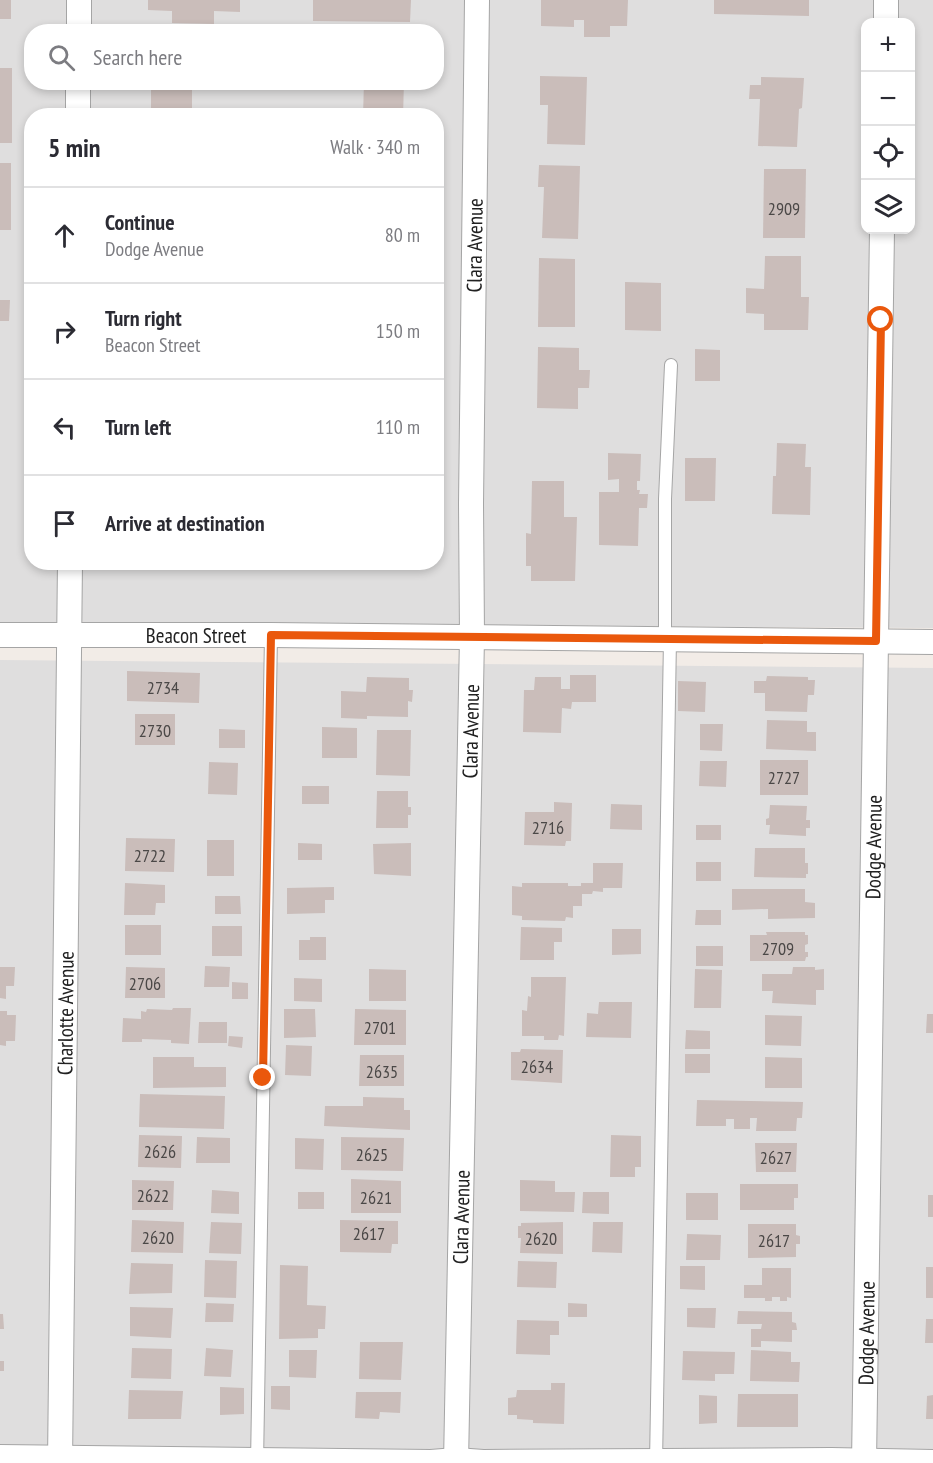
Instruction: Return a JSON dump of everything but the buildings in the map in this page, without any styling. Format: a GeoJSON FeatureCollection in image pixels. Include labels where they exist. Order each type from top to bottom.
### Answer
{"type":"FeatureCollection","features":[{"type":"Feature","properties":{"kind":"street"},"geometry":{"type":"LineString","coordinates":[[79,0],[79,24]]}},
{"type":"Feature","properties":{"kind":"street","name":"Clara Avenue"},"geometry":{"type":"LineString","coordinates":[[456,1461],[472,637],[471,492],[477,0]]}},
{"type":"Feature","properties":{"kind":"street"},"geometry":{"type":"LineString","coordinates":[[886,0],[886,18]]}},
{"type":"Feature","properties":{"kind":"street"},"geometry":{"type":"LineString","coordinates":[[78,90],[78,108]]}},
{"type":"Feature","properties":{"kind":"street","name":"Dodge Avenue"},"geometry":{"type":"LineString","coordinates":[[864,1462],[882,234]]}},
{"type":"Feature","properties":{"kind":"street","name":"Charlotte Avenue"},"geometry":{"type":"LineString","coordinates":[[60,1460],[70,570]]}},
{"type":"Feature","properties":{"kind":"street","name":"Beacon Street"},"geometry":{"type":"LineString","coordinates":[[0,635],[271,635],[933,642]]}},
{"type":"Feature","properties":{"kind":"street"},"geometry":{"type":"LineString","coordinates":[[0,1457],[60,1460],[431,1462],[933,1462]]}},
{"type":"Feature","properties":{"kind":"lane"},"geometry":{"type":"LineString","coordinates":[[656,1463],[667,640],[666,498],[671,365]]}},
{"type":"Feature","properties":{"kind":"lane"},"geometry":{"type":"LineString","coordinates":[[257,1461],[271,635]]}},
{"type":"Feature","properties":{"kind":"shaded area"},"geometry":{"type":"Polygon","coordinates":[[[0,0],[933,0],[933,628],[0,622],[0,0]]]}},
{"type":"Feature","properties":{"kind":"shaded area"},"geometry":{"type":"Polygon","coordinates":[[[0,660],[933,668],[933,1463],[0,1463],[0,660]]]}},
{"type":"Feature","properties":{"kind":"route"},"geometry":{"type":"LineString","coordinates":[[263,1078],[271,635],[876,641],[881,320]]}}]}
